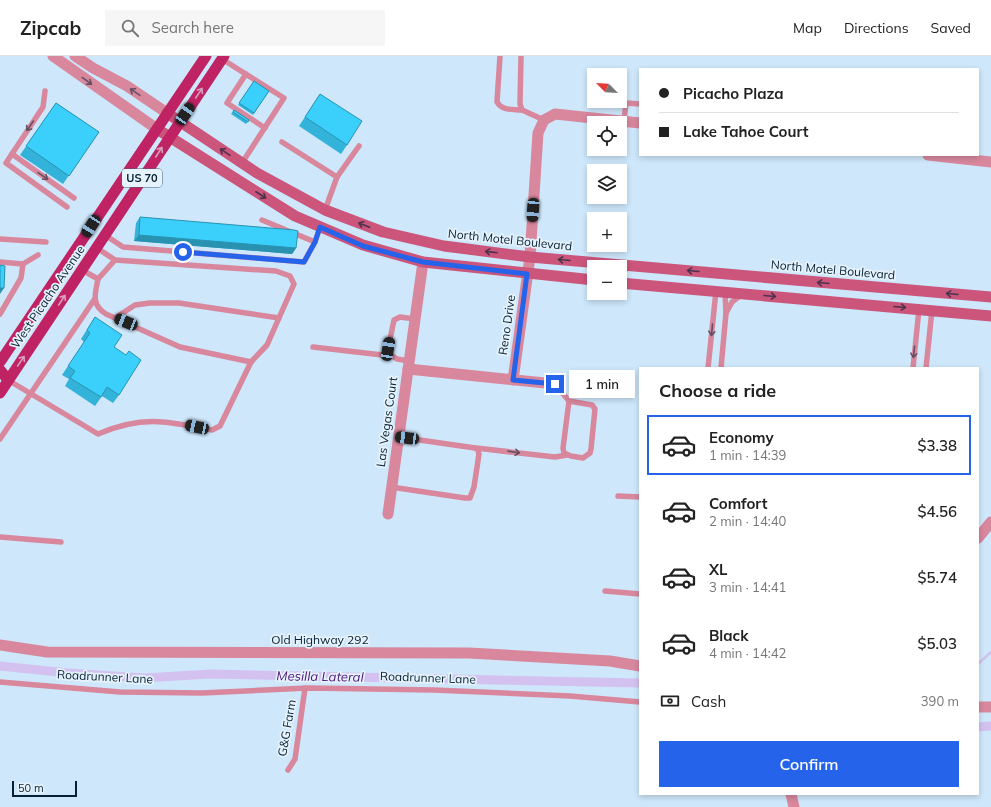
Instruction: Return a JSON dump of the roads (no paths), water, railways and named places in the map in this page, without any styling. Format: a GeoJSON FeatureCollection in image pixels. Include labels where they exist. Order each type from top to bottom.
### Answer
{"type":"FeatureCollection","features":[{"type":"Feature","properties":{"kind":"main road","name":"West Picacho Avenue"},"geometry":{"type":"LineString","coordinates":[[0,362],[206,56]]}},
{"type":"Feature","properties":{"kind":"main road","name":"West Picacho Avenue"},"geometry":{"type":"LineString","coordinates":[[0,393],[223,58]]}},
{"type":"Feature","properties":{"kind":"main road","name":"North Motel Boulevard"},"geometry":{"type":"LineString","coordinates":[[167,113],[257,174],[325,210],[383,232],[421,241],[444,246],[530,257],[991,297]]}},
{"type":"Feature","properties":{"kind":"main road"},"geometry":{"type":"LineString","coordinates":[[157,129],[295,216],[363,246],[423,262],[587,279]]}},
{"type":"Feature","properties":{"kind":"main road"},"geometry":{"type":"LineString","coordinates":[[320,227],[325,210]]}},
{"type":"Feature","properties":{"kind":"main road"},"geometry":{"type":"LineString","coordinates":[[68,262],[82,270]]}},
{"type":"Feature","properties":{"kind":"main road"},"geometry":{"type":"LineString","coordinates":[[720,292],[723,274]]}},
{"type":"Feature","properties":{"kind":"main road"},"geometry":{"type":"LineString","coordinates":[[627,284],[991,316]]}},
{"type":"Feature","properties":{"kind":"main road"},"geometry":{"type":"LineString","coordinates":[[919,309],[920,291]]}},
{"type":"Feature","properties":{"kind":"main road"},"geometry":{"type":"LineString","coordinates":[[932,310],[934,292]]}},
{"type":"Feature","properties":{"kind":"main road"},"geometry":{"type":"LineString","coordinates":[[0,370],[8,380]]}},
{"type":"Feature","properties":{"kind":"street"},"geometry":{"type":"LineString","coordinates":[[53,56],[157,129]]}},
{"type":"Feature","properties":{"kind":"street","name":"North Motel Boulevard"},"geometry":{"type":"LineString","coordinates":[[75,56],[127,86],[167,113]]}},
{"type":"Feature","properties":{"kind":"street"},"geometry":{"type":"LineString","coordinates":[[544,120],[556,114],[587,117]]}},
{"type":"Feature","properties":{"kind":"street","name":"Reno Drive"},"geometry":{"type":"LineString","coordinates":[[513,380],[530,257],[538,133],[544,120]]}},
{"type":"Feature","properties":{"kind":"street"},"geometry":{"type":"LineString","coordinates":[[627,121],[639,123]]}},
{"type":"Feature","properties":{"kind":"street"},"geometry":{"type":"LineString","coordinates":[[937,156],[991,162]]}},
{"type":"Feature","properties":{"kind":"street","name":"Las Vegas Court"},"geometry":{"type":"LineString","coordinates":[[388,514],[423,262]]}},
{"type":"Feature","properties":{"kind":"street"},"geometry":{"type":"LineString","coordinates":[[409,365],[513,380],[555,384]]}},
{"type":"Feature","properties":{"kind":"street"},"geometry":{"type":"LineString","coordinates":[[979,537],[991,522]]}},
{"type":"Feature","properties":{"kind":"street","name":"Old Highway 292"},"geometry":{"type":"LineString","coordinates":[[0,645],[47,652],[469,653],[610,662],[639,666]]}},
{"type":"Feature","properties":{"kind":"street"},"geometry":{"type":"LineString","coordinates":[[979,707],[991,707]]}},
{"type":"Feature","properties":{"kind":"street"},"geometry":{"type":"LineString","coordinates":[[791,795],[794,807]]}},
{"type":"Feature","properties":{"kind":"lane"},"geometry":{"type":"LineString","coordinates":[[500,56],[497,102],[499,107],[503,109],[522,110],[544,120]]}},
{"type":"Feature","properties":{"kind":"lane"},"geometry":{"type":"LineString","coordinates":[[522,56],[519,96],[522,110]]}},
{"type":"Feature","properties":{"kind":"lane"},"geometry":{"type":"LineString","coordinates":[[223,58],[284,98],[242,163]]}},
{"type":"Feature","properties":{"kind":"lane"},"geometry":{"type":"LineString","coordinates":[[246,74],[227,103],[265,128]]}},
{"type":"Feature","properties":{"kind":"lane"},"geometry":{"type":"LineString","coordinates":[[45,91],[43,107],[12,154],[3,161],[67,207]]}},
{"type":"Feature","properties":{"kind":"lane"},"geometry":{"type":"LineString","coordinates":[[625,116],[626,103],[639,104]]}},
{"type":"Feature","properties":{"kind":"lane"},"geometry":{"type":"LineString","coordinates":[[282,142],[337,177]]}},
{"type":"Feature","properties":{"kind":"lane"},"geometry":{"type":"LineString","coordinates":[[325,210],[337,177],[359,146]]}},
{"type":"Feature","properties":{"kind":"lane"},"geometry":{"type":"LineString","coordinates":[[12,154],[74,198]]}},
{"type":"Feature","properties":{"kind":"lane"},"geometry":{"type":"LineString","coordinates":[[262,220],[315,242]]}},
{"type":"Feature","properties":{"kind":"lane"},"geometry":{"type":"LineString","coordinates":[[105,235],[123,247],[304,262],[315,242],[320,227]]}},
{"type":"Feature","properties":{"kind":"lane"},"geometry":{"type":"LineString","coordinates":[[0,239],[46,242]]}},
{"type":"Feature","properties":{"kind":"lane"},"geometry":{"type":"LineString","coordinates":[[8,380],[29,394],[98,434],[120,425],[153,420],[212,430],[220,426],[251,362],[267,345],[294,284],[290,276],[276,271],[116,260],[97,248]]}},
{"type":"Feature","properties":{"kind":"lane"},"geometry":{"type":"LineString","coordinates":[[0,262],[23,264],[38,255]]}},
{"type":"Feature","properties":{"kind":"lane"},"geometry":{"type":"LineString","coordinates":[[0,439],[94,300],[98,279],[116,260]]}},
{"type":"Feature","properties":{"kind":"lane"},"geometry":{"type":"LineString","coordinates":[[0,314],[21,278],[23,264]]}},
{"type":"Feature","properties":{"kind":"lane"},"geometry":{"type":"LineString","coordinates":[[82,270],[98,279]]}},
{"type":"Feature","properties":{"kind":"lane"},"geometry":{"type":"LineString","coordinates":[[720,292],[726,313],[721,367]]}},
{"type":"Feature","properties":{"kind":"lane"},"geometry":{"type":"LineString","coordinates":[[708,367],[720,292]]}},
{"type":"Feature","properties":{"kind":"lane"},"geometry":{"type":"LineString","coordinates":[[726,313],[732,302],[737,297],[744,294]]}},
{"type":"Feature","properties":{"kind":"lane"},"geometry":{"type":"LineString","coordinates":[[94,300],[101,311],[180,347],[251,362]]}},
{"type":"Feature","properties":{"kind":"lane"},"geometry":{"type":"LineString","coordinates":[[115,318],[135,305],[150,303],[179,303],[279,318]]}},
{"type":"Feature","properties":{"kind":"lane"},"geometry":{"type":"LineString","coordinates":[[913,367],[919,309]]}},
{"type":"Feature","properties":{"kind":"lane"},"geometry":{"type":"LineString","coordinates":[[926,367],[932,310]]}},
{"type":"Feature","properties":{"kind":"lane"},"geometry":{"type":"LineString","coordinates":[[391,356],[388,353],[388,349],[394,320],[400,317],[415,319]]}},
{"type":"Feature","properties":{"kind":"lane"},"geometry":{"type":"LineString","coordinates":[[313,347],[391,356],[409,365]]}},
{"type":"Feature","properties":{"kind":"lane"},"geometry":{"type":"LineString","coordinates":[[399,437],[475,448],[555,457],[567,455],[584,458],[590,453],[596,412],[592,405],[569,401],[555,384]]}},
{"type":"Feature","properties":{"kind":"lane"},"geometry":{"type":"LineString","coordinates":[[567,455],[563,448],[569,401]]}},
{"type":"Feature","properties":{"kind":"lane"},"geometry":{"type":"LineString","coordinates":[[391,487],[470,498],[474,487],[479,454],[478,450],[475,448]]}},
{"type":"Feature","properties":{"kind":"lane"},"geometry":{"type":"LineString","coordinates":[[618,496],[639,497]]}},
{"type":"Feature","properties":{"kind":"lane"},"geometry":{"type":"LineString","coordinates":[[0,537],[61,542]]}},
{"type":"Feature","properties":{"kind":"lane"},"geometry":{"type":"LineString","coordinates":[[605,591],[639,594]]}},
{"type":"Feature","properties":{"kind":"lane","name":"Roadrunner Lane"},"geometry":{"type":"LineString","coordinates":[[0,682],[120,692],[202,693],[305,688],[434,690],[639,702]]}},
{"type":"Feature","properties":{"kind":"lane","name":"G&G Farm"},"geometry":{"type":"LineString","coordinates":[[288,770],[295,759],[305,688]]}},
{"type":"Feature","properties":{"kind":"waterway"},"geometry":{"type":"LineString","coordinates":[[979,663],[991,652]]}},
{"type":"Feature","properties":{"kind":"waterway","name":"Mesilla Lateral"},"geometry":{"type":"LineString","coordinates":[[0,666],[68,673],[144,678],[211,674],[639,683]]}},
{"type":"Feature","properties":{"kind":"waterway","name":"Mesilla Lateral"},"geometry":{"type":"LineString","coordinates":[[979,727],[991,726]]}}]}
